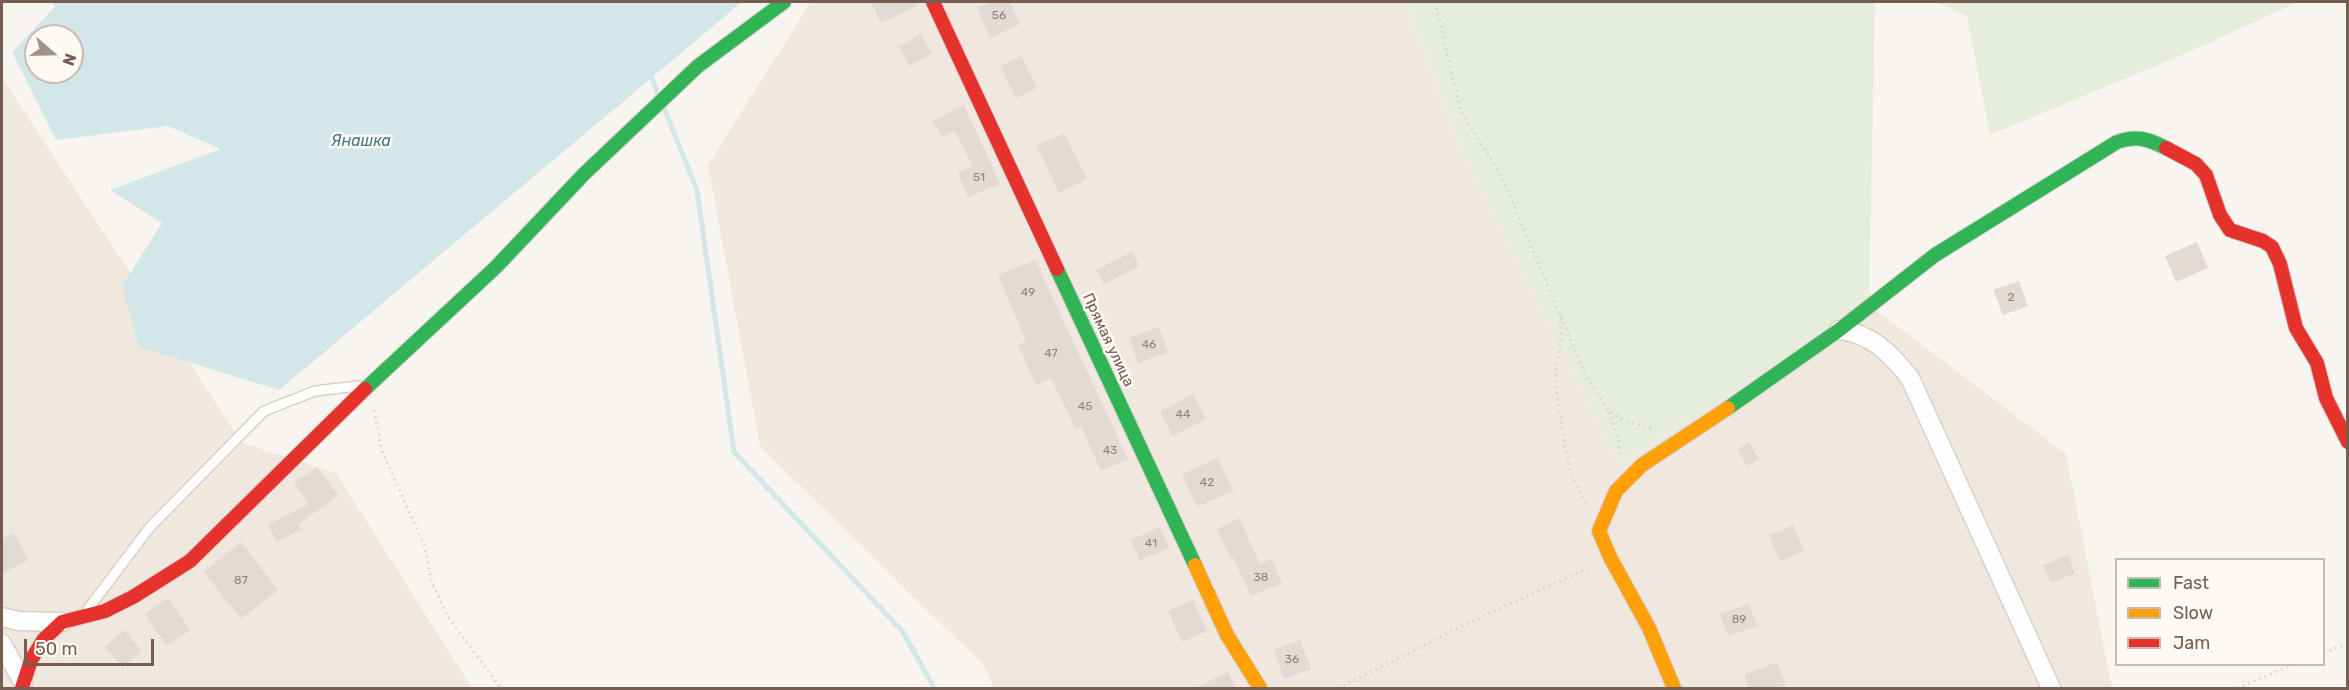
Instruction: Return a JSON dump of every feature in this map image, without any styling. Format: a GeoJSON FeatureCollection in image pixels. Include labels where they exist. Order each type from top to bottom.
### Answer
{"type":"FeatureCollection","features":[{"type":"Feature","properties":{"kind":"street"},"geometry":{"type":"LineString","coordinates":[[2,617],[20,621],[62,622],[105,611],[133,597],[190,561],[370,384],[496,267],[584,174],[698,66],[784,2]]}},
{"type":"Feature","properties":{"kind":"street","name":"Прямая улица"},"geometry":{"type":"LineString","coordinates":[[933,2],[1227,635],[1260,688]]}},
{"type":"Feature","properties":{"kind":"street"},"geometry":{"type":"LineString","coordinates":[[1674,688],[1649,628],[1610,557],[1599,531],[1616,491],[1642,465],[1839,330],[1935,255],[2117,142],[2132,137],[2149,139],[2196,164],[2206,176],[2220,215],[2230,230],[2263,241],[2272,248],[2280,264],[2296,328],[2317,363],[2326,398],[2348,442]]}},
{"type":"Feature","properties":{"kind":"street"},"geometry":{"type":"LineString","coordinates":[[1839,330],[1857,332],[1871,339],[1897,362],[1910,378],[2051,688]]}},
{"type":"Feature","properties":{"kind":"street"},"geometry":{"type":"LineString","coordinates":[[23,685],[44,639],[62,622]]}},
{"type":"Feature","properties":{"kind":"street"},"geometry":{"type":"LineString","coordinates":[[2,644],[23,685]]}},
{"type":"Feature","properties":{"kind":"lane"},"geometry":{"type":"LineString","coordinates":[[82,617],[150,527],[264,411],[315,391],[370,384]]}},
{"type":"Feature","properties":{"kind":"path"},"geometry":{"type":"LineString","coordinates":[[1435,2],[1461,111],[1503,177],[1586,374],[1608,410],[1617,433],[1621,458]]}},
{"type":"Feature","properties":{"kind":"path"},"geometry":{"type":"LineString","coordinates":[[1560,313],[1561,343],[1555,375],[1569,467],[1599,531]]}},
{"type":"Feature","properties":{"kind":"path"},"geometry":{"type":"LineString","coordinates":[[370,384],[382,451],[425,547],[431,580],[448,617],[501,688]]}},
{"type":"Feature","properties":{"kind":"path"},"geometry":{"type":"LineString","coordinates":[[1608,410],[1625,421],[1663,432]]}},
{"type":"Feature","properties":{"kind":"path"},"geometry":{"type":"LineString","coordinates":[[1338,688],[1464,625],[1610,557]]}},
{"type":"Feature","properties":{"kind":"path"},"geometry":{"type":"LineString","coordinates":[[2325,653],[2348,643]]}},
{"type":"Feature","properties":{"kind":"path"},"geometry":{"type":"LineString","coordinates":[[2237,688],[2291,666]]}},
{"type":"Feature","properties":{"kind":"shaded area"},"geometry":{"type":"Polygon","coordinates":[[[811,2],[1405,2],[1465,158],[1619,465],[1869,305],[2066,454],[2112,688],[994,688],[985,667],[760,446],[708,165],[811,2]]]}},
{"type":"Feature","properties":{"kind":"shaded area"},"geometry":{"type":"Polygon","coordinates":[[[2,78],[242,443],[336,473],[472,688],[2,688],[2,78]]]}},
{"type":"Feature","properties":{"kind":"green space"},"geometry":{"type":"Polygon","coordinates":[[[1405,2],[1875,2],[1869,305],[1619,465],[1465,158],[1405,2]]]}},
{"type":"Feature","properties":{"kind":"green space"},"geometry":{"type":"Polygon","coordinates":[[[1936,2],[2298,2],[2189,52],[1990,135],[1967,16],[1936,2]]]}},
{"type":"Feature","properties":{"kind":"water","name":"Янашка"},"geometry":{"type":"Polygon","coordinates":[[[52,2],[742,2],[279,390],[139,347],[122,286],[162,223],[110,190],[221,149],[168,126],[56,140],[28,84],[84,84],[84,24],[39,24],[55,7],[52,2]]]}},
{"type":"Feature","properties":{"kind":"water","name":"Янашка"},"geometry":{"type":"Polygon","coordinates":[[[24,39],[24,76],[12,52],[24,39]]]}},
{"type":"Feature","properties":{"kind":"building"},"geometry":{"type":"Polygon","coordinates":[[[871,2],[917,2],[918,5],[881,23],[871,2]]]}},
{"type":"Feature","properties":{"kind":"building"},"geometry":{"type":"Polygon","coordinates":[[[992,2],[1010,2],[1020,24],[990,38],[977,8],[992,2]]]}},
{"type":"Feature","properties":{"kind":"building"},"geometry":{"type":"Polygon","coordinates":[[[920,34],[932,53],[910,66],[899,47],[920,34]]]}},
{"type":"Feature","properties":{"kind":"building"},"geometry":{"type":"Polygon","coordinates":[[[1021,56],[1037,88],[1016,98],[1000,66],[1021,56]]]}},
{"type":"Feature","properties":{"kind":"building"},"geometry":{"type":"Polygon","coordinates":[[[964,105],[1000,184],[968,197],[958,172],[973,166],[954,130],[942,137],[933,121],[964,105]]]}},
{"type":"Feature","properties":{"kind":"building"},"geometry":{"type":"Polygon","coordinates":[[[1064,133],[1087,179],[1059,193],[1037,146],[1064,133]]]}},
{"type":"Feature","properties":{"kind":"building"},"geometry":{"type":"Polygon","coordinates":[[[2197,242],[2208,268],[2176,282],[2165,256],[2197,242]]]}},
{"type":"Feature","properties":{"kind":"building"},"geometry":{"type":"Polygon","coordinates":[[[1132,252],[1139,266],[1104,284],[1096,270],[1132,252]]]}},
{"type":"Feature","properties":{"kind":"building"},"geometry":{"type":"Polygon","coordinates":[[[1035,260],[1128,459],[1101,471],[1081,426],[1076,429],[1051,378],[1036,385],[1018,345],[1026,341],[998,275],[1035,260]]]}},
{"type":"Feature","properties":{"kind":"building"},"geometry":{"type":"Polygon","coordinates":[[[2019,281],[2028,306],[2003,315],[1993,290],[2019,281]]]}},
{"type":"Feature","properties":{"kind":"building"},"geometry":{"type":"Polygon","coordinates":[[[1159,327],[1168,352],[1138,363],[1129,338],[1159,327]]]}},
{"type":"Feature","properties":{"kind":"building"},"geometry":{"type":"Polygon","coordinates":[[[1193,394],[1206,419],[1173,436],[1160,412],[1193,394]]]}},
{"type":"Feature","properties":{"kind":"building"},"geometry":{"type":"Polygon","coordinates":[[[1749,442],[1759,459],[1747,466],[1737,449],[1749,442]]]}},
{"type":"Feature","properties":{"kind":"building"},"geometry":{"type":"Polygon","coordinates":[[[1218,458],[1233,491],[1197,507],[1182,474],[1218,458]]]}},
{"type":"Feature","properties":{"kind":"building"},"geometry":{"type":"Polygon","coordinates":[[[317,467],[338,495],[299,524],[301,529],[277,542],[268,525],[309,504],[294,483],[317,467]]]}},
{"type":"Feature","properties":{"kind":"building"},"geometry":{"type":"Polygon","coordinates":[[[1239,518],[1260,564],[1271,559],[1282,583],[1251,596],[1217,529],[1239,518]]]}},
{"type":"Feature","properties":{"kind":"building"},"geometry":{"type":"Polygon","coordinates":[[[1793,525],[1804,551],[1780,561],[1769,536],[1793,525]]]}},
{"type":"Feature","properties":{"kind":"building"},"geometry":{"type":"Polygon","coordinates":[[[1160,527],[1169,548],[1140,560],[1131,540],[1160,527]]]}},
{"type":"Feature","properties":{"kind":"building"},"geometry":{"type":"Polygon","coordinates":[[[14,533],[28,560],[2,574],[2,540],[14,533]]]}},
{"type":"Feature","properties":{"kind":"building"},"geometry":{"type":"Polygon","coordinates":[[[241,542],[278,590],[241,619],[204,572],[241,542]]]}},
{"type":"Feature","properties":{"kind":"building"},"geometry":{"type":"Polygon","coordinates":[[[2068,555],[2075,573],[2051,583],[2043,565],[2068,555]]]}},
{"type":"Feature","properties":{"kind":"building"},"geometry":{"type":"Polygon","coordinates":[[[168,598],[190,630],[167,646],[145,614],[168,598]]]}},
{"type":"Feature","properties":{"kind":"building"},"geometry":{"type":"Polygon","coordinates":[[[1193,600],[1207,631],[1182,642],[1168,611],[1193,600]]]}},
{"type":"Feature","properties":{"kind":"building"},"geometry":{"type":"Polygon","coordinates":[[[1749,604],[1757,626],[1728,636],[1720,614],[1749,604]]]}},
{"type":"Feature","properties":{"kind":"building"},"geometry":{"type":"Polygon","coordinates":[[[124,630],[142,651],[123,668],[105,647],[124,630]]]}},
{"type":"Feature","properties":{"kind":"building"},"geometry":{"type":"Polygon","coordinates":[[[1300,640],[1311,669],[1284,679],[1274,650],[1300,640]]]}},
{"type":"Feature","properties":{"kind":"building"},"geometry":{"type":"Polygon","coordinates":[[[1777,662],[1786,685],[1778,688],[1749,688],[1744,675],[1777,662]]]}},
{"type":"Feature","properties":{"kind":"building"},"geometry":{"type":"Polygon","coordinates":[[[1228,672],[1236,688],[1194,688],[1228,672]]]}},
{"type":"Feature","properties":{"kind":"waterway"},"geometry":{"type":"LineString","coordinates":[[652,79],[658,94]]}},
{"type":"Feature","properties":{"kind":"waterway"},"geometry":{"type":"LineString","coordinates":[[664,108],[697,190],[734,452],[903,632],[934,688]]}},
{"type":"Feature","properties":{"kind":"traffic: fast"},"geometry":{"type":"LineString","coordinates":[[365,389],[496,267],[584,174],[698,66],[784,2]]}},
{"type":"Feature","properties":{"kind":"traffic: fast"},"geometry":{"type":"LineString","coordinates":[[1728,408],[1839,330],[1935,255],[2117,142],[2142,139],[2166,148]]}},
{"type":"Feature","properties":{"kind":"traffic: fast"},"geometry":{"type":"LineString","coordinates":[[1057,269],[1195,565]]}},
{"type":"Feature","properties":{"kind":"traffic: slow"},"geometry":{"type":"LineString","coordinates":[[1674,688],[1649,628],[1610,557],[1599,531],[1616,491],[1642,465],[1728,408]]}},
{"type":"Feature","properties":{"kind":"traffic: slow"},"geometry":{"type":"LineString","coordinates":[[1195,565],[1227,635],[1260,688]]}},
{"type":"Feature","properties":{"kind":"traffic: jam"},"geometry":{"type":"LineString","coordinates":[[933,2],[1057,269]]}},
{"type":"Feature","properties":{"kind":"traffic: jam"},"geometry":{"type":"LineString","coordinates":[[2166,148],[2196,164],[2206,175],[2220,215],[2230,230],[2263,241],[2272,247],[2280,264],[2296,328],[2317,363],[2326,398],[2348,442]]}},
{"type":"Feature","properties":{"kind":"traffic: jam"},"geometry":{"type":"LineString","coordinates":[[22,688],[31,660],[44,639],[62,622],[105,611],[133,597],[190,561],[365,389]]}}]}
